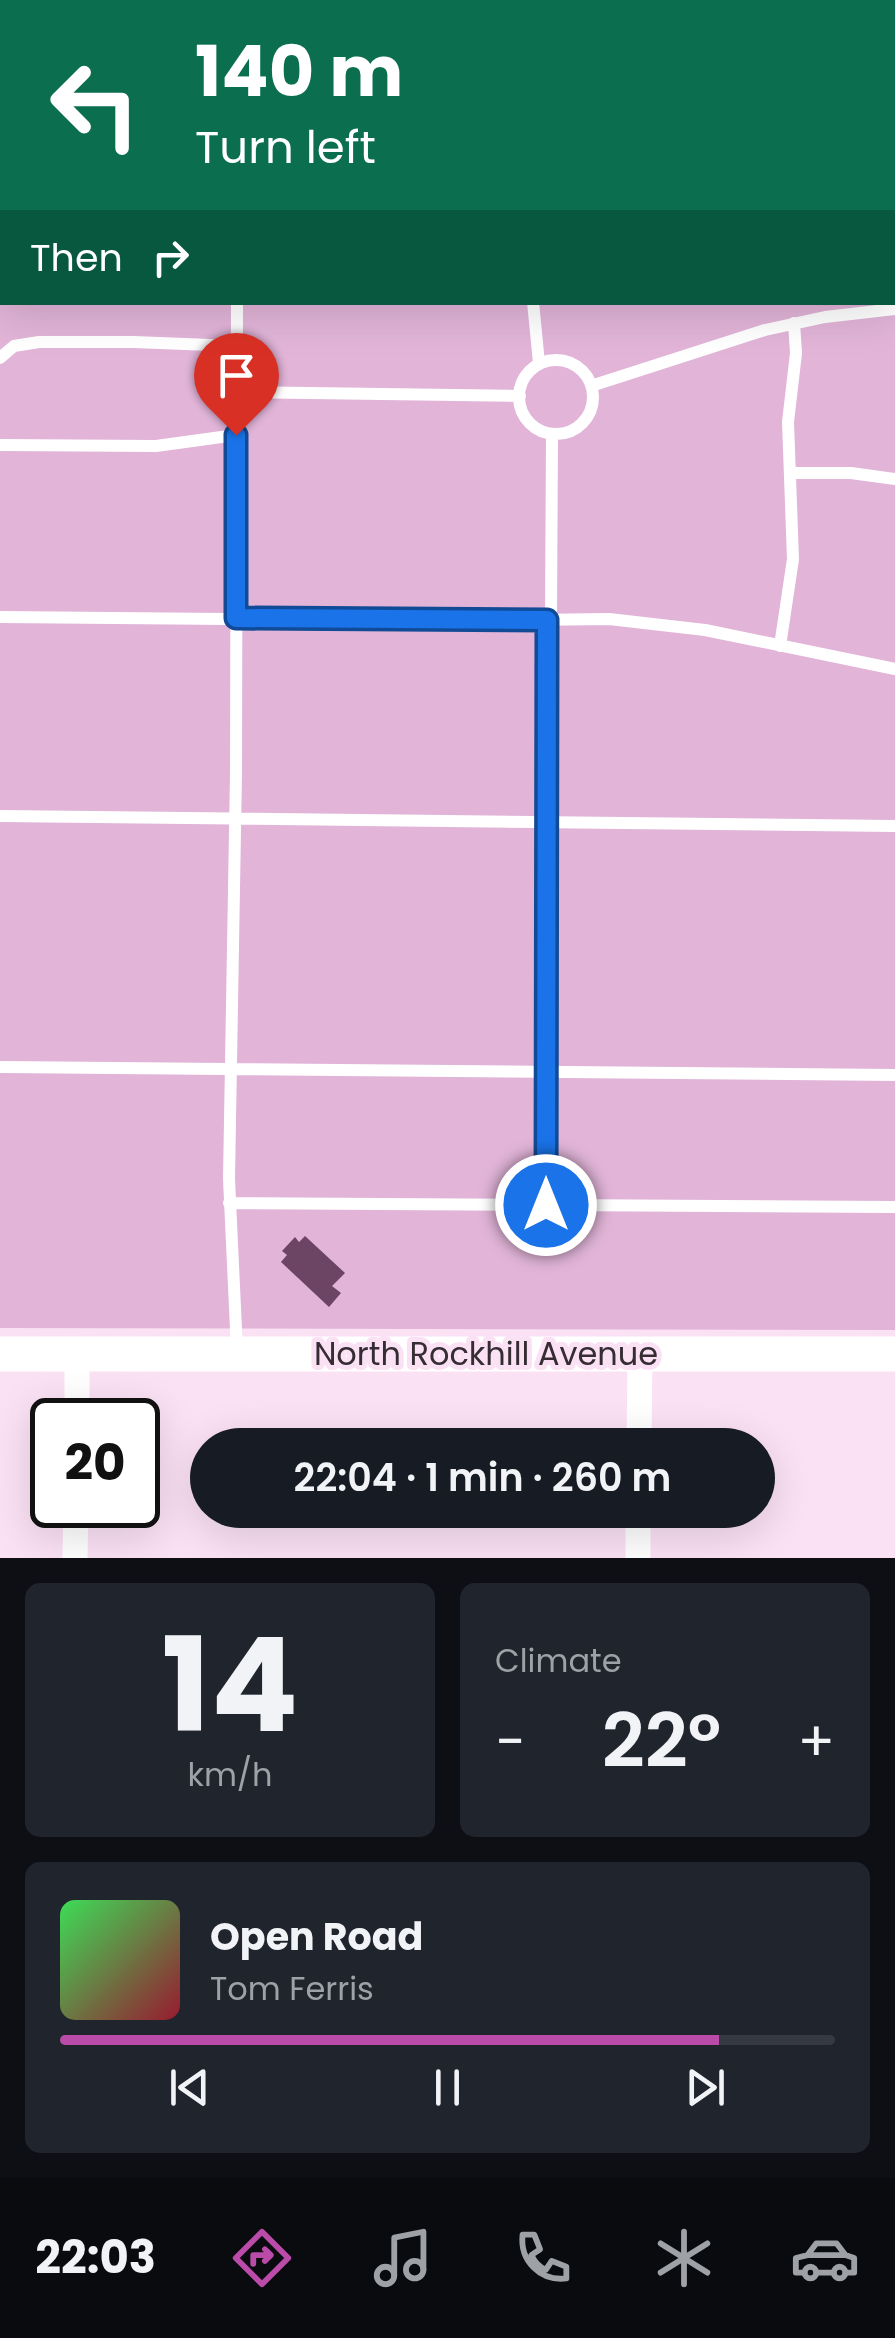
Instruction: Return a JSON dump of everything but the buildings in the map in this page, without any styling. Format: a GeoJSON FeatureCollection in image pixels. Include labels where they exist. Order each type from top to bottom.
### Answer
{"type":"FeatureCollection","features":[{"type":"Feature","properties":{"kind":"street"},"geometry":{"type":"LineString","coordinates":[[639,1428],[640,1353]]}},
{"type":"Feature","properties":{"kind":"street","name":"North Rockhill Avenue"},"geometry":{"type":"LineString","coordinates":[[0,1354],[895,1354]]}},
{"type":"Feature","properties":{"kind":"street"},"geometry":{"type":"LineString","coordinates":[[77,1354],[77,1398]]}},
{"type":"Feature","properties":{"kind":"street"},"geometry":{"type":"LineString","coordinates":[[75,1558],[76,1528]]}},
{"type":"Feature","properties":{"kind":"street"},"geometry":{"type":"LineString","coordinates":[[638,1528],[638,1558]]}},
{"type":"Feature","properties":{"kind":"lane"},"geometry":{"type":"LineString","coordinates":[[237,305],[236,820],[229,1203],[237,1353]]}},
{"type":"Feature","properties":{"kind":"lane"},"geometry":{"type":"LineString","coordinates":[[533,305],[539,364]]}},
{"type":"Feature","properties":{"kind":"lane"},"geometry":{"type":"LineString","coordinates":[[594,384],[734,338],[794,323],[895,309]]}},
{"type":"Feature","properties":{"kind":"lane"},"geometry":{"type":"LineString","coordinates":[[780,646],[792,578],[788,422],[796,353],[794,323]]}},
{"type":"Feature","properties":{"kind":"lane"},"geometry":{"type":"LineString","coordinates":[[0,358],[14,346],[39,342],[236,346]]}},
{"type":"Feature","properties":{"kind":"lane"},"geometry":{"type":"LineString","coordinates":[[566,363],[588,374],[594,384],[594,403],[570,432],[552,435],[532,425],[520,396],[523,375],[539,364],[566,363]]}},
{"type":"Feature","properties":{"kind":"lane"},"geometry":{"type":"LineString","coordinates":[[236,392],[520,396]]}},
{"type":"Feature","properties":{"kind":"lane"},"geometry":{"type":"LineString","coordinates":[[0,445],[156,446],[236,435]]}},
{"type":"Feature","properties":{"kind":"lane"},"geometry":{"type":"LineString","coordinates":[[546,1205],[552,435]]}},
{"type":"Feature","properties":{"kind":"lane"},"geometry":{"type":"LineString","coordinates":[[792,473],[895,478]]}},
{"type":"Feature","properties":{"kind":"lane"},"geometry":{"type":"LineString","coordinates":[[0,617],[608,618],[668,624],[895,669]]}},
{"type":"Feature","properties":{"kind":"lane"},"geometry":{"type":"LineString","coordinates":[[0,816],[895,826]]}},
{"type":"Feature","properties":{"kind":"lane"},"geometry":{"type":"LineString","coordinates":[[0,1067],[895,1075]]}},
{"type":"Feature","properties":{"kind":"lane"},"geometry":{"type":"LineString","coordinates":[[229,1203],[895,1207]]}},
{"type":"Feature","properties":{"kind":"shaded area"},"geometry":{"type":"Polygon","coordinates":[[[0,305],[895,305],[895,1330],[0,1328],[0,305]]]}},
{"type":"Feature","properties":{"kind":"route"},"geometry":{"type":"LineString","coordinates":[[236,435],[236,618],[547,620],[546,1205]]}}]}
